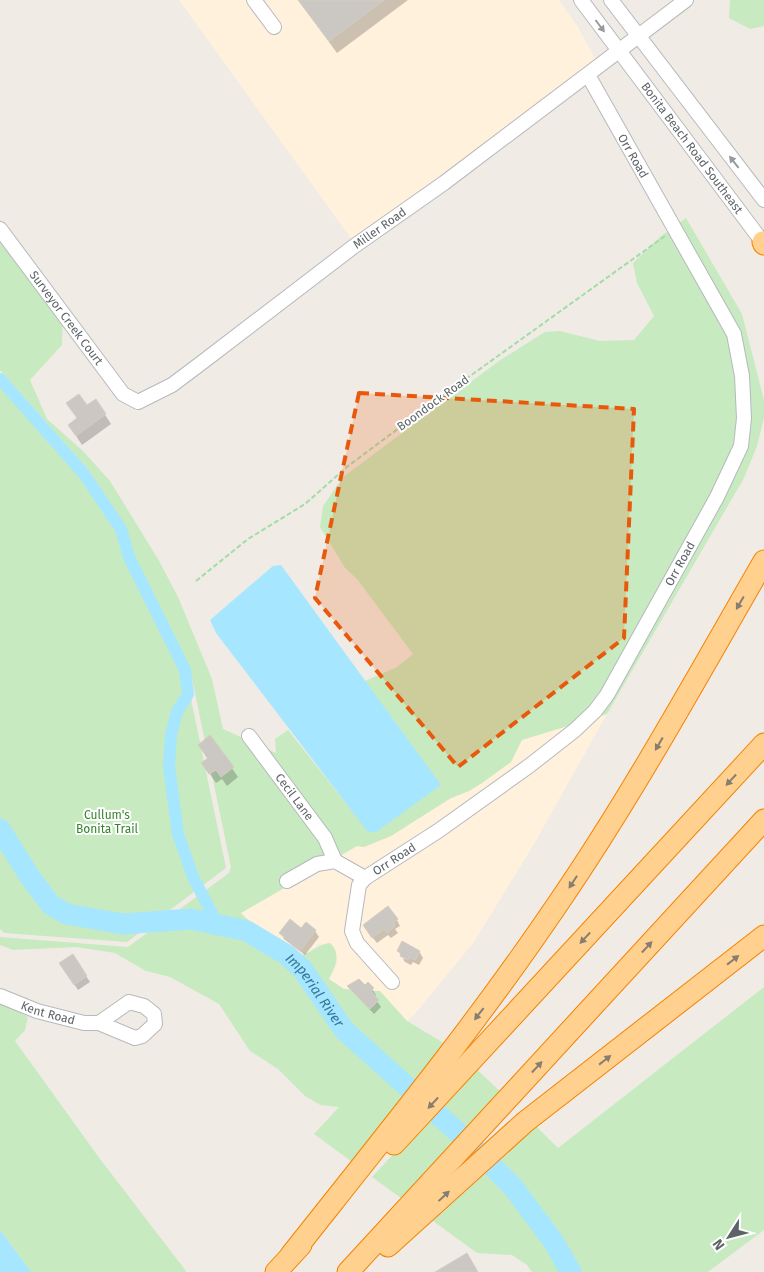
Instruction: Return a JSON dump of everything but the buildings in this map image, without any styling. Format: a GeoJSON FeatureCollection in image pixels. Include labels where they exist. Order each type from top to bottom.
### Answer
{"type":"FeatureCollection","features":[{"type":"Feature","properties":{"kind":"highway"},"geometry":{"type":"LineString","coordinates":[[356,1180],[510,973],[605,833],[764,561]]}},
{"type":"Feature","properties":{"kind":"highway"},"geometry":{"type":"LineString","coordinates":[[276,1272],[356,1180],[466,1067],[764,744]]}},
{"type":"Feature","properties":{"kind":"highway"},"geometry":{"type":"LineString","coordinates":[[358,1272],[402,1224],[504,1103],[764,820]]}},
{"type":"Feature","properties":{"kind":"highway"},"geometry":{"type":"LineString","coordinates":[[348,1272],[402,1224],[525,1122],[764,936]]}},
{"type":"Feature","properties":{"kind":"street"},"geometry":{"type":"LineString","coordinates":[[254,0],[274,26]]}},
{"type":"Feature","properties":{"kind":"street","name":"Bonita Beach Road Southeast"},"geometry":{"type":"LineString","coordinates":[[581,0],[764,244]]}},
{"type":"Feature","properties":{"kind":"street","name":"Bonita Beach Road Southeast"},"geometry":{"type":"LineString","coordinates":[[611,0],[764,200]]}},
{"type":"Feature","properties":{"kind":"street","name":"Miller Road"},"geometry":{"type":"LineString","coordinates":[[138,402],[172,385],[346,252],[444,183],[686,0]]}},
{"type":"Feature","properties":{"kind":"street","name":"Orr Road"},"geometry":{"type":"LineString","coordinates":[[335,861],[366,878],[405,854],[506,782],[575,730],[595,711],[645,628],[735,461],[744,431],[742,376],[738,347],[728,321],[588,75]]}},
{"type":"Feature","properties":{"kind":"street","name":"Surveyor Creek Court"},"geometry":{"type":"LineString","coordinates":[[0,229],[123,394],[138,402]]}},
{"type":"Feature","properties":{"kind":"street","name":"Cecil Lane"},"geometry":{"type":"LineString","coordinates":[[249,736],[325,838],[335,861]]}},
{"type":"Feature","properties":{"kind":"street"},"geometry":{"type":"LineString","coordinates":[[287,881],[317,864],[335,861]]}},
{"type":"Feature","properties":{"kind":"street"},"geometry":{"type":"LineString","coordinates":[[366,878],[359,885],[352,931],[357,943],[392,982]]}},
{"type":"Feature","properties":{"kind":"street","name":"Kent Road"},"geometry":{"type":"LineString","coordinates":[[0,996],[37,1011],[84,1023],[99,1023]]}},
{"type":"Feature","properties":{"kind":"path","name":"Boondock Road"},"geometry":{"type":"LineString","coordinates":[[196,581],[248,539],[305,504],[348,466],[438,399],[675,229]]}},
{"type":"Feature","properties":{"kind":"highlighted area"},"geometry":{"type":"Polygon","coordinates":[[[359,393],[634,409],[624,638],[458,767],[315,598],[359,393]]]}},
{"type":"Feature","properties":{"kind":"shaded area"},"geometry":{"type":"Polygon","coordinates":[[[179,0],[559,0],[578,27],[596,60],[355,244],[179,0]]]}},
{"type":"Feature","properties":{"kind":"shaded area"},"geometry":{"type":"Polygon","coordinates":[[[607,714],[534,844],[474,942],[407,1021],[362,992],[344,989],[329,979],[338,962],[320,943],[309,952],[299,955],[288,950],[241,913],[357,846],[364,847],[391,836],[451,798],[469,791],[511,762],[522,740],[607,714]]]}},
{"type":"Feature","properties":{"kind":"green space"},"geometry":{"type":"Polygon","coordinates":[[[730,0],[764,0],[764,26],[750,29],[729,18],[730,0]]]}},
{"type":"Feature","properties":{"kind":"green space"},"geometry":{"type":"Polygon","coordinates":[[[686,218],[742,314],[764,400],[764,418],[757,446],[744,478],[607,714],[522,740],[511,762],[482,783],[469,791],[451,798],[391,836],[364,847],[357,846],[241,913],[293,954],[306,954],[321,945],[330,943],[334,947],[337,956],[329,979],[344,989],[380,991],[407,1021],[447,1045],[355,1164],[314,1134],[339,1107],[320,1105],[305,1096],[278,1069],[250,1051],[219,1004],[170,977],[146,971],[115,953],[76,947],[13,950],[0,945],[0,937],[128,947],[229,873],[231,867],[190,669],[134,555],[125,526],[89,471],[0,370],[0,232],[63,306],[62,345],[30,380],[47,419],[83,451],[110,481],[158,559],[178,597],[212,679],[223,729],[276,753],[275,739],[288,730],[369,832],[440,785],[365,681],[397,667],[413,654],[357,579],[345,568],[320,527],[323,506],[343,477],[499,361],[545,332],[560,331],[600,341],[634,340],[654,316],[637,283],[633,263],[660,237],[686,218]]]}},
{"type":"Feature","properties":{"kind":"green space","name":"Cullum's Bonita Trail"},"geometry":{"type":"Polygon","coordinates":[[[0,379],[84,474],[121,529],[129,557],[185,670],[226,868],[127,942],[4,933],[0,929],[0,379]]]}},
{"type":"Feature","properties":{"kind":"green space"},"geometry":{"type":"Polygon","coordinates":[[[764,987],[764,1230],[708,1272],[532,1272],[527,1265],[512,1255],[477,1253],[429,1218],[533,1123],[558,1148],[764,987]]]}},
{"type":"Feature","properties":{"kind":"green space"},"geometry":{"type":"Polygon","coordinates":[[[0,1001],[28,1017],[25,1030],[15,1041],[185,1272],[31,1272],[0,1230],[0,1001]]]}},
{"type":"Feature","properties":{"kind":"green space"},"geometry":{"type":"Polygon","coordinates":[[[474,1067],[503,1094],[405,1201],[372,1177],[474,1067]]]}},
{"type":"Feature","properties":{"kind":"water"},"geometry":{"type":"Polygon","coordinates":[[[281,565],[441,785],[376,832],[368,832],[216,633],[210,620],[273,566],[281,565]]]}},
{"type":"Feature","properties":{"kind":"water"},"geometry":{"type":"Polygon","coordinates":[[[0,1230],[31,1272],[0,1272],[0,1230]]]}},
{"type":"Feature","properties":{"kind":"waterway"},"geometry":{"type":"LineString","coordinates":[[0,379],[84,474],[121,529],[129,557],[185,670],[188,694],[177,712],[171,735],[169,766],[178,834],[193,877],[218,925]]}},
{"type":"Feature","properties":{"kind":"waterway","name":"Imperial River"},"geometry":{"type":"LineString","coordinates":[[0,829],[30,877],[51,905],[67,914],[123,924],[191,919],[247,931],[287,955],[303,970],[344,1030],[464,1138],[513,1187],[553,1241],[571,1272]]}}]}
